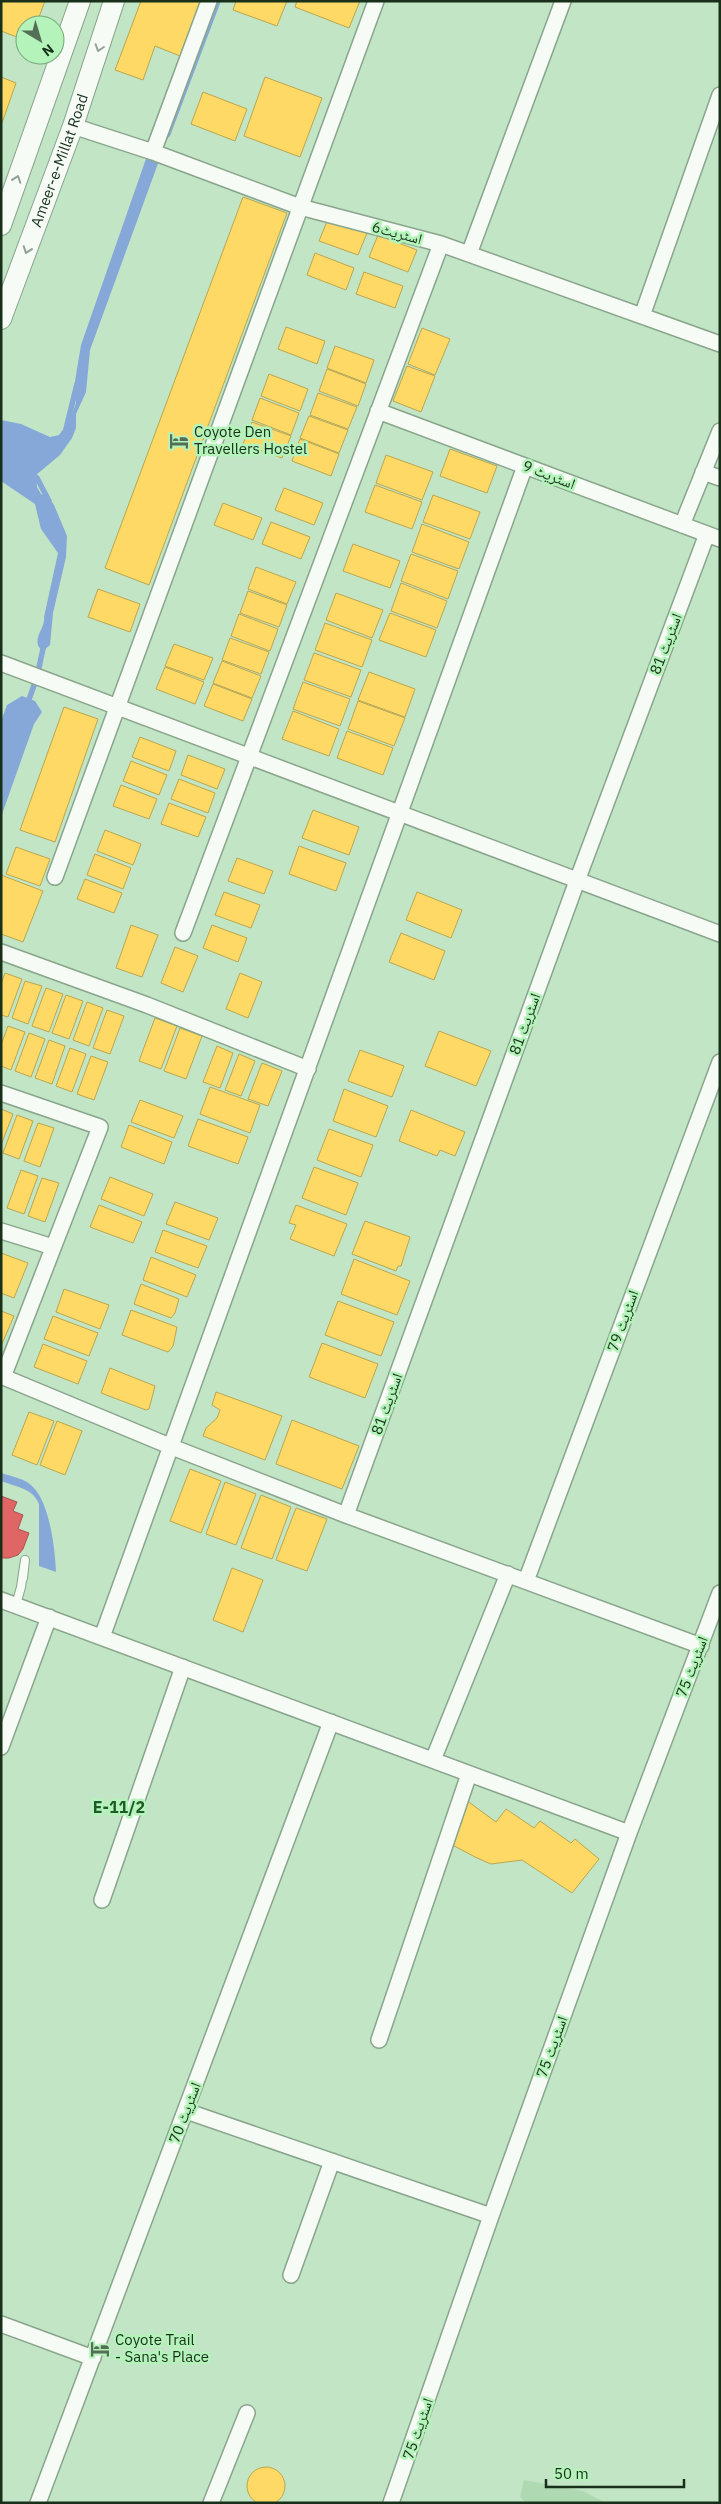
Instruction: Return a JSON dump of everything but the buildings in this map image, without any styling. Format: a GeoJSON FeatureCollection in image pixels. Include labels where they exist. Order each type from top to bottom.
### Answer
{"type":"FeatureCollection","features":[{"type":"Feature","properties":{"kind":"main road"},"geometry":{"type":"LineString","coordinates":[[1,225],[80,1]]}},
{"type":"Feature","properties":{"kind":"main road","name":"Ameer-e-Millat Road"},"geometry":{"type":"LineString","coordinates":[[1,320],[73,126],[114,1]]}},
{"type":"Feature","properties":{"kind":"street"},"geometry":{"type":"LineString","coordinates":[[153,152],[209,1]]}},
{"type":"Feature","properties":{"kind":"street"},"geometry":{"type":"LineString","coordinates":[[55,876],[119,708],[376,1]]}},
{"type":"Feature","properties":{"kind":"street"},"geometry":{"type":"LineString","coordinates":[[469,254],[563,1]]}},
{"type":"Feature","properties":{"kind":"street"},"geometry":{"type":"LineString","coordinates":[[642,316],[720,95]]}},
{"type":"Feature","properties":{"kind":"street","name":"اسٹریٹ6"},"geometry":{"type":"LineString","coordinates":[[73,126],[153,152],[300,207],[441,244],[720,344]]}},
{"type":"Feature","properties":{"kind":"street"},"geometry":{"type":"LineString","coordinates":[[183,933],[441,244]]}},
{"type":"Feature","properties":{"kind":"street","name":"اسٹریٹ 9"},"geometry":{"type":"LineString","coordinates":[[378,411],[713,536]]}},
{"type":"Feature","properties":{"kind":"street"},"geometry":{"type":"LineString","coordinates":[[682,524],[720,431]]}},
{"type":"Feature","properties":{"kind":"street"},"geometry":{"type":"LineString","coordinates":[[102,1637],[525,466]]}},
{"type":"Feature","properties":{"kind":"street"},"geometry":{"type":"LineString","coordinates":[[703,472],[720,478]]}},
{"type":"Feature","properties":{"kind":"street","name":"اسٹریٹ 81"},"geometry":{"type":"LineString","coordinates":[[346,1515],[577,881],[713,536]]}},
{"type":"Feature","properties":{"kind":"street"},"geometry":{"type":"LineString","coordinates":[[1,664],[720,934]]}},
{"type":"Feature","properties":{"kind":"street"},"geometry":{"type":"LineString","coordinates":[[1,952],[147,1005],[308,1068]]}},
{"type":"Feature","properties":{"kind":"street","name":"اسٹریٹ 79"},"geometry":{"type":"LineString","coordinates":[[526,1580],[720,1062]]}},
{"type":"Feature","properties":{"kind":"street"},"geometry":{"type":"LineString","coordinates":[[1,1093],[100,1127],[2,1376],[172,1447],[346,1515],[526,1580],[700,1646]]}},
{"type":"Feature","properties":{"kind":"street"},"geometry":{"type":"LineString","coordinates":[[1,1231],[53,1247]]}},
{"type":"Feature","properties":{"kind":"street"},"geometry":{"type":"LineString","coordinates":[[433,1760],[508,1574]]}},
{"type":"Feature","properties":{"kind":"street","name":"اسٹریٹ 75"},"geometry":{"type":"LineString","coordinates":[[391,2503],[491,2216],[629,1833],[720,1593]]}},
{"type":"Feature","properties":{"kind":"street"},"geometry":{"type":"LineString","coordinates":[[8,1602],[629,1833]]}},
{"type":"Feature","properties":{"kind":"street"},"geometry":{"type":"LineString","coordinates":[[1,1747],[49,1617]]}},
{"type":"Feature","properties":{"kind":"street"},"geometry":{"type":"LineString","coordinates":[[102,1900],[183,1667]]}},
{"type":"Feature","properties":{"kind":"street","name":"اسٹریٹ 70"},"geometry":{"type":"LineString","coordinates":[[38,2503],[331,1722]]}},
{"type":"Feature","properties":{"kind":"street"},"geometry":{"type":"LineString","coordinates":[[379,2040],[469,1774]]}},
{"type":"Feature","properties":{"kind":"street"},"geometry":{"type":"LineString","coordinates":[[186,2111],[491,2216]]}},
{"type":"Feature","properties":{"kind":"street"},"geometry":{"type":"LineString","coordinates":[[292,2275],[332,2161]]}},
{"type":"Feature","properties":{"kind":"street"},"geometry":{"type":"LineString","coordinates":[[1,2324],[92,2358]]}},
{"type":"Feature","properties":{"kind":"street"},"geometry":{"type":"LineString","coordinates":[[211,2503],[246,2413]]}},
{"type":"Feature","properties":{"kind":"lane"},"geometry":{"type":"LineString","coordinates":[[8,1602],[23,1578]]}},
{"type":"Feature","properties":{"kind":"green space"},"geometry":{"type":"Polygon","coordinates":[[[524,2480],[583,2491],[606,2503],[526,2503],[520,2497],[524,2480]]]}},
{"type":"Feature","properties":{"kind":"water"},"geometry":{"type":"Polygon","coordinates":[[[209,1],[221,1],[170,136],[153,152],[209,1]]]}},
{"type":"Feature","properties":{"kind":"water"},"geometry":{"type":"Polygon","coordinates":[[[148,153],[160,158],[90,350],[86,392],[76,414],[76,428],[72,438],[60,455],[36,475],[37,487],[41,494],[50,499],[54,505],[67,536],[66,557],[53,613],[50,645],[43,651],[39,647],[38,639],[44,621],[58,553],[41,529],[35,504],[1,481],[1,420],[21,424],[50,437],[59,435],[70,420],[76,403],[75,381],[81,345],[148,153]]]}},
{"type":"Feature","properties":{"kind":"water"},"geometry":{"type":"Polygon","coordinates":[[[22,696],[35,701],[42,712],[34,724],[1,817],[1,721],[7,705],[22,696]]]}},
{"type":"Feature","properties":{"kind":"water"},"geometry":{"type":"Polygon","coordinates":[[[1,1473],[18,1478],[33,1487],[44,1504],[50,1527],[56,1572],[39,1566],[39,1504],[28,1491],[1,1481],[1,1473]]]}},
{"type":"Feature","properties":{"kind":"waterway"},"geometry":{"type":"LineString","coordinates":[[66,429],[77,384]]}},
{"type":"Feature","properties":{"kind":"waterway"},"geometry":{"type":"LineString","coordinates":[[31,473],[37,478],[49,501]]}},
{"type":"Feature","properties":{"kind":"waterway"},"geometry":{"type":"LineString","coordinates":[[27,705],[37,677],[44,644]]}},
{"type":"Feature","properties":{"kind":"place","name":"Coyote Den Travellers Hostel"},"geometry":{"type":"Point","coordinates":[179,441]}},
{"type":"Feature","properties":{"kind":"place","name":"Coyote Trail - Sana's Place"},"geometry":{"type":"Point","coordinates":[100,2349]}},
{"type":"Feature","properties":{"kind":"district","name":"E-11/2"},"geometry":{"type":"Point","coordinates":[119,1807]}}]}
